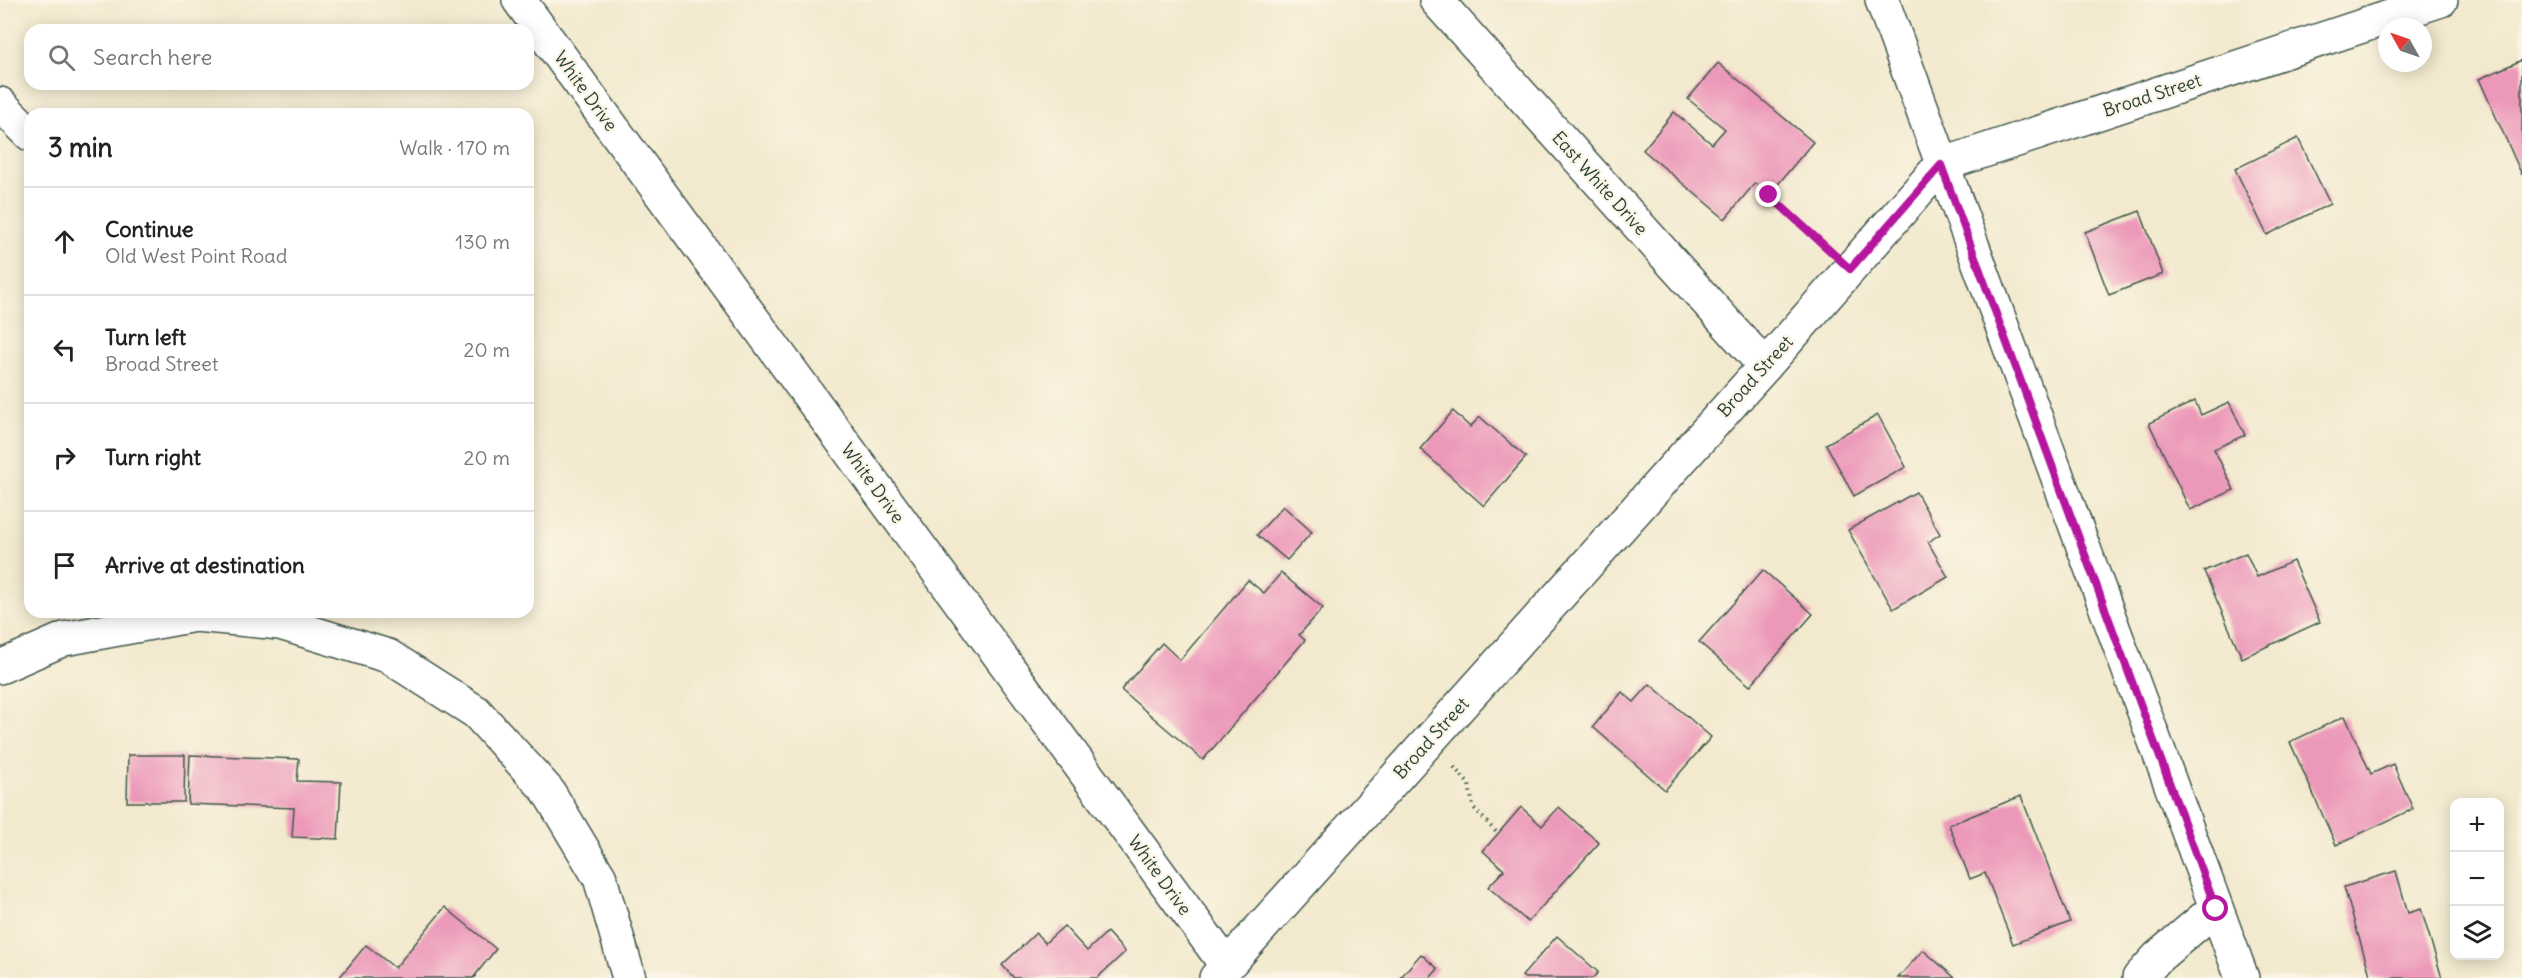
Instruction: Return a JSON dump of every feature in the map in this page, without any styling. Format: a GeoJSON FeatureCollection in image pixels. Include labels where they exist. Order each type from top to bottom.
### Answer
{"type":"FeatureCollection","features":[{"type":"Feature","properties":{"kind":"street","name":"White Drive"},"geometry":{"type":"LineString","coordinates":[[519,0],[1221,972]]}},
{"type":"Feature","properties":{"kind":"street","name":"East White Drive"},"geometry":{"type":"LineString","coordinates":[[1436,0],[1765,366]]}},
{"type":"Feature","properties":{"kind":"street"},"geometry":{"type":"LineString","coordinates":[[1882,0],[2242,978]]}},
{"type":"Feature","properties":{"kind":"street","name":"Broad Street"},"geometry":{"type":"LineString","coordinates":[[1221,972],[1765,366],[1941,165],[2441,0]]}},
{"type":"Feature","properties":{"kind":"street"},"geometry":{"type":"LineString","coordinates":[[0,104],[24,128]]}},
{"type":"Feature","properties":{"kind":"street"},"geometry":{"type":"LineString","coordinates":[[0,667],[64,639],[170,618]]}},
{"type":"Feature","properties":{"kind":"street"},"geometry":{"type":"LineString","coordinates":[[238,618],[280,623],[388,656],[476,712],[548,791],[600,878],[629,978]]}},
{"type":"Feature","properties":{"kind":"street"},"geometry":{"type":"LineString","coordinates":[[2139,978],[2158,957],[2216,909]]}},
{"type":"Feature","properties":{"kind":"path"},"geometry":{"type":"LineString","coordinates":[[1769,195],[1850,269]]}},
{"type":"Feature","properties":{"kind":"path"},"geometry":{"type":"LineString","coordinates":[[1427,743],[1461,773],[1469,784],[1473,807],[1498,834]]}},
{"type":"Feature","properties":{"kind":"building"},"geometry":{"type":"Polygon","coordinates":[[[2522,60],[2522,175],[2479,79],[2522,60]]]}},
{"type":"Feature","properties":{"kind":"building"},"geometry":{"type":"Polygon","coordinates":[[[1718,63],[1813,142],[1769,195],[1755,183],[1725,219],[1643,150],[1674,112],[1712,144],[1725,129],[1688,99],[1718,63]]]}},
{"type":"Feature","properties":{"kind":"building"},"geometry":{"type":"Polygon","coordinates":[[[2298,138],[2330,204],[2267,235],[2235,169],[2298,138]]]}},
{"type":"Feature","properties":{"kind":"building"},"geometry":{"type":"Polygon","coordinates":[[[2140,211],[2163,274],[2109,295],[2085,232],[2140,211]]]}},
{"type":"Feature","properties":{"kind":"building"},"geometry":{"type":"Polygon","coordinates":[[[2195,401],[2201,415],[2229,402],[2245,435],[2214,449],[2234,490],[2190,510],[2149,423],[2195,401]]]}},
{"type":"Feature","properties":{"kind":"building"},"geometry":{"type":"Polygon","coordinates":[[[1453,411],[1470,427],[1480,417],[1526,457],[1484,506],[1420,449],[1453,411]]]}},
{"type":"Feature","properties":{"kind":"building"},"geometry":{"type":"Polygon","coordinates":[[[1878,415],[1906,467],[1854,496],[1826,444],[1878,415]]]}},
{"type":"Feature","properties":{"kind":"building"},"geometry":{"type":"Polygon","coordinates":[[[1916,492],[1940,534],[1928,542],[1948,577],[1893,609],[1848,530],[1916,492]]]}},
{"type":"Feature","properties":{"kind":"building"},"geometry":{"type":"Polygon","coordinates":[[[1283,506],[1312,532],[1287,560],[1257,535],[1283,506]]]}},
{"type":"Feature","properties":{"kind":"building"},"geometry":{"type":"Polygon","coordinates":[[[2246,553],[2257,577],[2293,561],[2320,622],[2242,658],[2204,571],[2246,553]]]}},
{"type":"Feature","properties":{"kind":"building"},"geometry":{"type":"Polygon","coordinates":[[[1763,570],[1813,614],[1750,686],[1699,642],[1763,570]]]}},
{"type":"Feature","properties":{"kind":"building"},"geometry":{"type":"Polygon","coordinates":[[[1281,573],[1323,608],[1299,635],[1305,640],[1203,760],[1121,690],[1162,643],[1180,660],[1248,580],[1264,593],[1281,573]]]}},
{"type":"Feature","properties":{"kind":"building"},"geometry":{"type":"Polygon","coordinates":[[[1650,684],[1711,737],[1665,790],[1593,727],[1622,692],[1634,702],[1650,684]]]}},
{"type":"Feature","properties":{"kind":"building"},"geometry":{"type":"Polygon","coordinates":[[[2345,716],[2371,774],[2393,764],[2413,809],[2336,845],[2290,742],[2345,716]]]}},
{"type":"Feature","properties":{"kind":"building"},"geometry":{"type":"Polygon","coordinates":[[[128,755],[185,755],[184,802],[127,802],[128,755]]]}},
{"type":"Feature","properties":{"kind":"building"},"geometry":{"type":"Polygon","coordinates":[[[190,755],[299,759],[297,781],[341,782],[338,839],[292,837],[294,808],[188,804],[190,755]]]}},
{"type":"Feature","properties":{"kind":"building"},"geometry":{"type":"Polygon","coordinates":[[[2021,796],[2070,922],[2013,944],[1985,873],[1970,879],[1949,825],[2021,796]]]}},
{"type":"Feature","properties":{"kind":"building"},"geometry":{"type":"Polygon","coordinates":[[[1521,807],[1542,826],[1559,807],[1599,843],[1528,922],[1488,887],[1504,870],[1483,851],[1521,807]]]}},
{"type":"Feature","properties":{"kind":"building"},"geometry":{"type":"Polygon","coordinates":[[[2396,871],[2408,913],[2421,909],[2442,978],[2371,978],[2344,887],[2396,871]]]}},
{"type":"Feature","properties":{"kind":"building"},"geometry":{"type":"Polygon","coordinates":[[[445,907],[496,949],[473,978],[339,978],[366,945],[395,968],[445,907]]]}},
{"type":"Feature","properties":{"kind":"building"},"geometry":{"type":"Polygon","coordinates":[[[1064,926],[1087,951],[1107,932],[1125,952],[1097,978],[1014,978],[1002,965],[1036,933],[1045,943],[1064,926]]]}},
{"type":"Feature","properties":{"kind":"building"},"geometry":{"type":"Polygon","coordinates":[[[1557,936],[1598,972],[1593,978],[1525,978],[1522,976],[1557,936]]]}},
{"type":"Feature","properties":{"kind":"building"},"geometry":{"type":"Polygon","coordinates":[[[1923,950],[1955,978],[1898,978],[1923,950]]]}},
{"type":"Feature","properties":{"kind":"building"},"geometry":{"type":"Polygon","coordinates":[[[1421,954],[1438,969],[1430,978],[1400,978],[1421,954]]]}},
{"type":"Feature","properties":{"kind":"route"},"geometry":{"type":"LineString","coordinates":[[1769,195],[1850,269],[1941,165],[2216,909]]}}]}
